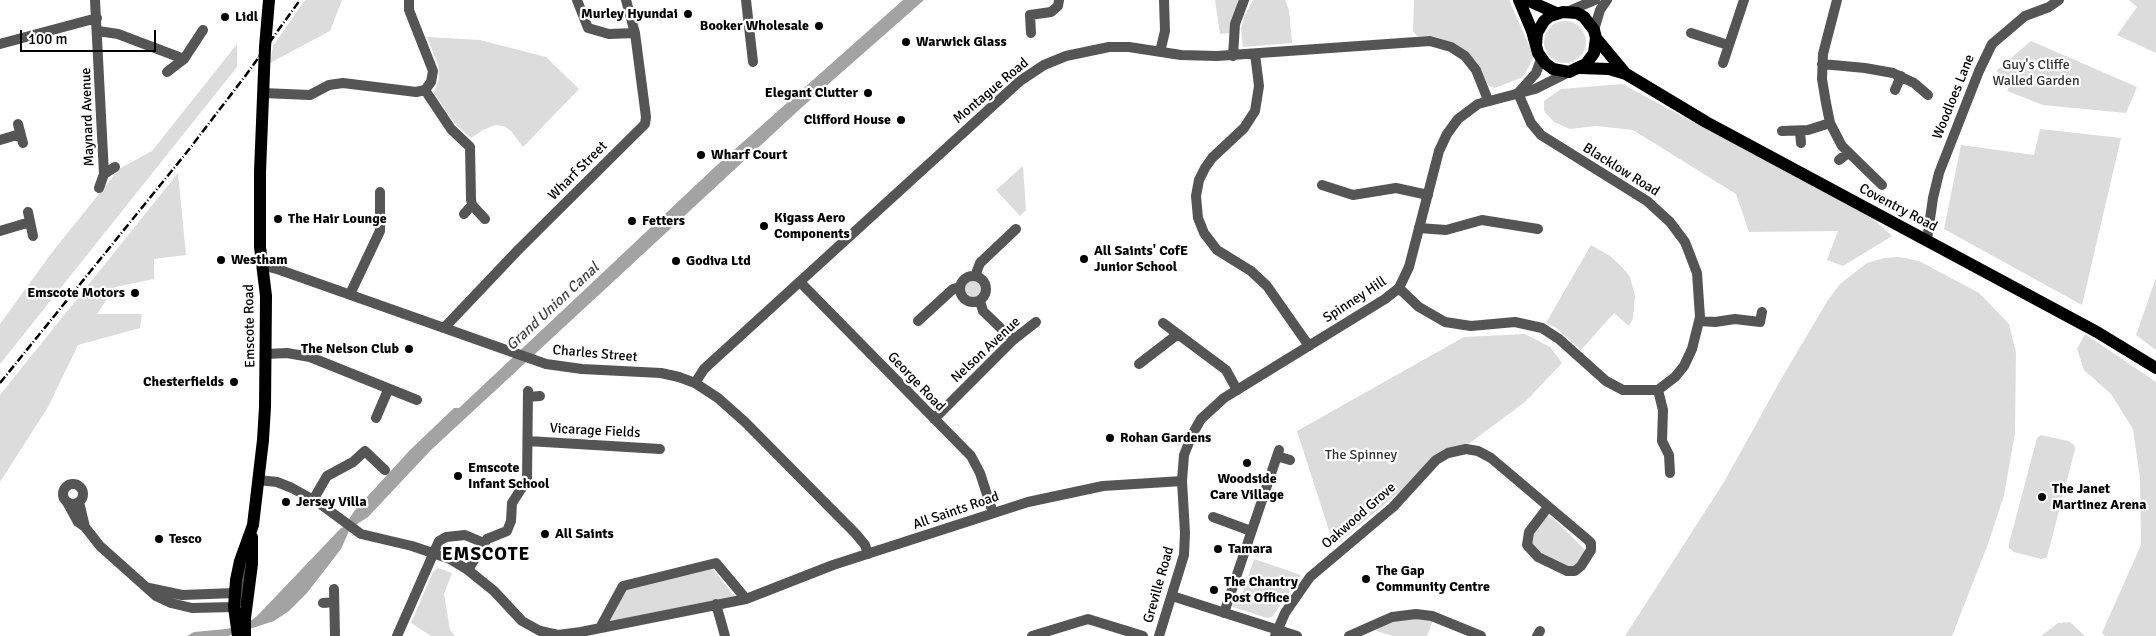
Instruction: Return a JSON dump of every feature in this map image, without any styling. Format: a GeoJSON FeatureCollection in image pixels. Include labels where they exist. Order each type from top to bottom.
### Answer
{"type":"FeatureCollection","features":[{"type":"Feature","properties":{"kind":"main road","name":"Emscote Road"},"geometry":{"type":"LineString","coordinates":[[241,625],[252,564],[252,530],[263,440],[267,354],[266,296],[260,247],[260,172],[264,46],[269,0]]}},
{"type":"Feature","properties":{"kind":"main road"},"geometry":{"type":"LineString","coordinates":[[1519,0],[1541,59]]}},
{"type":"Feature","properties":{"kind":"main road","name":"Coventry Road"},"geometry":{"type":"LineString","coordinates":[[1527,0],[1584,17],[1626,74]]}},
{"type":"Feature","properties":{"kind":"main road"},"geometry":{"type":"LineString","coordinates":[[1536,45],[1540,26],[1544,20],[1563,12]]}},
{"type":"Feature","properties":{"kind":"main road"},"geometry":{"type":"LineString","coordinates":[[1574,70],[1590,59],[1596,46],[1595,34]]}},
{"type":"Feature","properties":{"kind":"main road","name":"Coventry Road"},"geometry":{"type":"LineString","coordinates":[[1541,59],[1553,69],[1610,69],[1626,74],[1706,122],[2097,332],[2156,368]]}},
{"type":"Feature","properties":{"kind":"main road","name":"Emscote Road"},"geometry":{"type":"LineString","coordinates":[[245,636],[236,600],[240,561],[252,530]]}},
{"type":"Feature","properties":{"kind":"street","name":"Maynard Avenue"},"geometry":{"type":"LineString","coordinates":[[95,0],[104,174],[100,188]]}},
{"type":"Feature","properties":{"kind":"street"},"geometry":{"type":"LineString","coordinates":[[263,93],[310,95],[325,87],[343,83],[416,92],[425,90],[431,82],[433,71],[409,10],[410,0]]}},
{"type":"Feature","properties":{"kind":"street"},"geometry":{"type":"LineString","coordinates":[[577,0],[588,28],[609,34],[635,33]]}},
{"type":"Feature","properties":{"kind":"street","name":"Wharf Street"},"geometry":{"type":"LineString","coordinates":[[444,328],[519,249],[645,124],[646,117],[635,33],[626,0]]}},
{"type":"Feature","properties":{"kind":"street"},"geometry":{"type":"LineString","coordinates":[[746,0],[753,62]]}},
{"type":"Feature","properties":{"kind":"street"},"geometry":{"type":"LineString","coordinates":[[1031,33],[1030,14],[1051,12],[1058,6],[1059,0]]}},
{"type":"Feature","properties":{"kind":"street"},"geometry":{"type":"LineString","coordinates":[[1160,52],[1165,31],[1164,0]]}},
{"type":"Feature","properties":{"kind":"street"},"geometry":{"type":"LineString","coordinates":[[1233,56],[1235,24],[1244,0]]}},
{"type":"Feature","properties":{"kind":"street"},"geometry":{"type":"LineString","coordinates":[[1563,12],[1594,0]]}},
{"type":"Feature","properties":{"kind":"street"},"geometry":{"type":"LineString","coordinates":[[1595,34],[1600,10],[1607,0]]}},
{"type":"Feature","properties":{"kind":"street"},"geometry":{"type":"LineString","coordinates":[[1723,64],[1744,0]]}},
{"type":"Feature","properties":{"kind":"street"},"geometry":{"type":"LineString","coordinates":[[1837,0],[1824,45],[1822,64],[1823,90],[1830,123],[1848,153],[1882,185]]}},
{"type":"Feature","properties":{"kind":"street","name":"Woodloes Lane"},"geometry":{"type":"LineString","coordinates":[[1927,240],[1939,173],[1979,71],[1992,44],[2025,16],[2049,7],[2058,0]]}},
{"type":"Feature","properties":{"kind":"street"},"geometry":{"type":"LineString","coordinates":[[0,44],[97,18]]}},
{"type":"Feature","properties":{"kind":"street"},"geometry":{"type":"LineString","coordinates":[[167,72],[184,59],[203,30]]}},
{"type":"Feature","properties":{"kind":"street"},"geometry":{"type":"LineString","coordinates":[[98,31],[118,34],[184,59]]}},
{"type":"Feature","properties":{"kind":"street"},"geometry":{"type":"LineString","coordinates":[[1691,33],[1728,45]]}},
{"type":"Feature","properties":{"kind":"street","name":"Montague Road"},"geometry":{"type":"LineString","coordinates":[[695,382],[704,368],[1029,74],[1066,56],[1088,50],[1121,46],[1195,56],[1233,56],[1405,42],[1437,42],[1450,47],[1469,60],[1476,70],[1488,100]]}},
{"type":"Feature","properties":{"kind":"street"},"geometry":{"type":"LineString","coordinates":[[1256,54],[1259,86],[1255,111],[1244,128],[1212,158],[1205,168],[1199,180],[1196,196],[1198,218],[1204,233],[1212,244],[1224,255],[1251,271],[1267,286],[1309,346]]}},
{"type":"Feature","properties":{"kind":"street"},"geometry":{"type":"LineString","coordinates":[[1518,93],[1536,73],[1541,59]]}},
{"type":"Feature","properties":{"kind":"street"},"geometry":{"type":"LineString","coordinates":[[1822,64],[1865,68],[1901,76],[1914,83],[1928,95]]}},
{"type":"Feature","properties":{"kind":"street","name":"Spinney Hill"},"geometry":{"type":"LineString","coordinates":[[1182,481],[1184,455],[1197,426],[1217,404],[1385,299],[1399,288],[1407,274],[1439,151],[1447,134],[1468,110],[1488,100],[1539,87],[1574,70]]}},
{"type":"Feature","properties":{"kind":"street"},"geometry":{"type":"LineString","coordinates":[[1895,90],[1901,76]]}},
{"type":"Feature","properties":{"kind":"street"},"geometry":{"type":"LineString","coordinates":[[425,90],[451,129],[470,147],[470,191],[472,205],[485,219]]}},
{"type":"Feature","properties":{"kind":"street","name":"Blacklow Road"},"geometry":{"type":"LineString","coordinates":[[1518,93],[1531,122],[1541,135],[1647,201],[1678,231],[1690,251],[1697,273],[1700,321],[1692,349],[1684,366],[1658,390]]}},
{"type":"Feature","properties":{"kind":"street"},"geometry":{"type":"LineString","coordinates":[[1782,131],[1800,131],[1830,123]]}},
{"type":"Feature","properties":{"kind":"street"},"geometry":{"type":"LineString","coordinates":[[1800,131],[1801,143]]}},
{"type":"Feature","properties":{"kind":"street"},"geometry":{"type":"LineString","coordinates":[[0,140],[20,134]]}},
{"type":"Feature","properties":{"kind":"street"},"geometry":{"type":"LineString","coordinates":[[1839,160],[1848,153]]}},
{"type":"Feature","properties":{"kind":"street","name":"Maynard Avenue"},"geometry":{"type":"LineString","coordinates":[[104,174],[114,167]]}},
{"type":"Feature","properties":{"kind":"street"},"geometry":{"type":"LineString","coordinates":[[1322,185],[1353,195],[1396,188],[1428,195]]}},
{"type":"Feature","properties":{"kind":"street"},"geometry":{"type":"LineString","coordinates":[[350,294],[380,231],[380,192]]}},
{"type":"Feature","properties":{"kind":"street"},"geometry":{"type":"LineString","coordinates":[[464,214],[472,205]]}},
{"type":"Feature","properties":{"kind":"street"},"geometry":{"type":"LineString","coordinates":[[0,231],[29,217],[33,236]]}},
{"type":"Feature","properties":{"kind":"street"},"geometry":{"type":"LineString","coordinates":[[1419,228],[1446,230],[1482,220],[1538,229]]}},
{"type":"Feature","properties":{"kind":"street"},"geometry":{"type":"LineString","coordinates":[[975,276],[980,264],[1016,229]]}},
{"type":"Feature","properties":{"kind":"street","name":"Charles Street"},"geometry":{"type":"LineString","coordinates":[[262,265],[350,294],[539,362],[574,368],[661,373],[695,382],[718,398],[744,422],[856,534],[868,554]]}},
{"type":"Feature","properties":{"kind":"street"},"geometry":{"type":"LineString","coordinates":[[975,276],[981,278],[986,286],[986,294],[980,301],[969,302],[965,299],[960,287],[962,281],[967,277],[975,276]]}},
{"type":"Feature","properties":{"kind":"street","name":"George Road"},"geometry":{"type":"LineString","coordinates":[[800,282],[973,459],[980,473],[993,513]]}},
{"type":"Feature","properties":{"kind":"street"},"geometry":{"type":"LineString","coordinates":[[918,321],[953,289],[960,287]]}},
{"type":"Feature","properties":{"kind":"street"},"geometry":{"type":"LineString","coordinates":[[1399,288],[1419,308],[1445,322],[1471,326],[1509,322],[1537,326],[1559,339],[1611,384],[1628,390],[1658,390],[1663,410],[1662,441],[1669,455],[1670,472]]}},
{"type":"Feature","properties":{"kind":"street"},"geometry":{"type":"LineString","coordinates":[[980,301],[983,311],[1013,340]]}},
{"type":"Feature","properties":{"kind":"street"},"geometry":{"type":"LineString","coordinates":[[1700,321],[1715,322],[1735,319],[1760,322],[1762,312]]}},
{"type":"Feature","properties":{"kind":"street","name":"Nelson Avenue"},"geometry":{"type":"LineString","coordinates":[[934,419],[1013,340],[1036,322]]}},
{"type":"Feature","properties":{"kind":"street"},"geometry":{"type":"LineString","coordinates":[[1163,323],[1226,370],[1237,390]]}},
{"type":"Feature","properties":{"kind":"street"},"geometry":{"type":"LineString","coordinates":[[1139,364],[1178,334]]}},
{"type":"Feature","properties":{"kind":"street"},"geometry":{"type":"LineString","coordinates":[[267,354],[286,353],[310,358],[416,400]]}},
{"type":"Feature","properties":{"kind":"street"},"geometry":{"type":"LineString","coordinates":[[376,418],[388,390]]}},
{"type":"Feature","properties":{"kind":"street"},"geometry":{"type":"LineString","coordinates":[[468,570],[484,543],[493,536],[504,533],[510,527],[512,503],[527,480],[528,394],[540,396]]}},
{"type":"Feature","properties":{"kind":"street","name":"Vicarage Fields"},"geometry":{"type":"LineString","coordinates":[[528,441],[660,449]]}},
{"type":"Feature","properties":{"kind":"street","name":"Oakwood Grove"},"geometry":{"type":"LineString","coordinates":[[1276,633],[1295,597],[1318,570],[1393,507],[1436,460],[1454,450],[1472,450],[1491,458],[1591,543],[1590,553],[1575,571],[1567,571],[1538,557],[1527,545],[1529,532],[1548,507]]}},
{"type":"Feature","properties":{"kind":"street"},"geometry":{"type":"LineString","coordinates":[[313,500],[327,476],[353,462],[365,451],[385,470]]}},
{"type":"Feature","properties":{"kind":"street"},"geometry":{"type":"LineString","coordinates":[[1224,613],[1278,453],[1290,460]]}},
{"type":"Feature","properties":{"kind":"street","name":"All Saints Road"},"geometry":{"type":"LineString","coordinates":[[258,480],[283,484],[313,500],[361,534],[444,556],[468,570],[494,591],[516,616],[531,627],[550,634],[567,635],[746,599],[804,575],[1028,502],[1103,486],[1182,481]]}},
{"type":"Feature","properties":{"kind":"street","name":"Greville Road"},"geometry":{"type":"LineString","coordinates":[[1159,636],[1182,566],[1186,543],[1182,481]]}},
{"type":"Feature","properties":{"kind":"street"},"geometry":{"type":"LineString","coordinates":[[67,502],[73,504],[79,502],[82,497],[82,491],[78,486],[67,486],[64,492],[64,498],[78,522],[85,527],[100,546],[163,601],[182,606],[236,600]]}},
{"type":"Feature","properties":{"kind":"street"},"geometry":{"type":"LineString","coordinates":[[79,502],[85,527]]}},
{"type":"Feature","properties":{"kind":"street"},"geometry":{"type":"LineString","coordinates":[[1213,517],[1251,531]]}},
{"type":"Feature","properties":{"kind":"street"},"geometry":{"type":"LineString","coordinates":[[397,636],[439,541],[446,537],[465,535],[484,543]]}},
{"type":"Feature","properties":{"kind":"street"},"geometry":{"type":"LineString","coordinates":[[236,600],[252,549]]}},
{"type":"Feature","properties":{"kind":"street"},"geometry":{"type":"LineString","coordinates":[[600,628],[623,586],[716,563],[746,599]]}},
{"type":"Feature","properties":{"kind":"street"},"geometry":{"type":"LineString","coordinates":[[148,588],[236,600]]}},
{"type":"Feature","properties":{"kind":"street"},"geometry":{"type":"LineString","coordinates":[[334,589],[335,636]]}},
{"type":"Feature","properties":{"kind":"street"},"geometry":{"type":"LineString","coordinates":[[1172,596],[1276,633],[1297,636]]}},
{"type":"Feature","properties":{"kind":"street"},"geometry":{"type":"LineString","coordinates":[[323,603],[334,602]]}},
{"type":"Feature","properties":{"kind":"street"},"geometry":{"type":"LineString","coordinates":[[716,604],[724,636]]}},
{"type":"Feature","properties":{"kind":"street"},"geometry":{"type":"LineString","coordinates":[[1349,636],[1392,617],[1416,614],[1432,616],[1481,636]]}},
{"type":"Feature","properties":{"kind":"street"},"geometry":{"type":"LineString","coordinates":[[1032,636],[1088,619],[1143,636]]}},
{"type":"Feature","properties":{"kind":"green space"},"geometry":{"type":"Polygon","coordinates":[[[305,0],[342,0],[330,31],[270,63],[273,46],[305,0]]]}},
{"type":"Feature","properties":{"kind":"green space"},"geometry":{"type":"Polygon","coordinates":[[[1215,0],[1238,0],[1230,33],[1220,34],[1215,0]]]}},
{"type":"Feature","properties":{"kind":"green space"},"geometry":{"type":"Polygon","coordinates":[[[1253,0],[1285,0],[1289,10],[1292,43],[1243,47],[1241,29],[1244,17],[1253,0]]]}},
{"type":"Feature","properties":{"kind":"green space"},"geometry":{"type":"Polygon","coordinates":[[[1414,0],[1509,0],[1534,57],[1523,77],[1495,88],[1488,85],[1479,65],[1467,52],[1456,44],[1433,36],[1417,36],[1413,31],[1414,0]]]}},
{"type":"Feature","properties":{"kind":"green space"},"geometry":{"type":"Polygon","coordinates":[[[2129,0],[2156,0],[2156,53],[2117,35],[2137,7],[2129,0]]]}},
{"type":"Feature","properties":{"kind":"green space"},"geometry":{"type":"Polygon","coordinates":[[[1565,21],[1580,27],[1586,42],[1580,57],[1565,63],[1550,57],[1544,42],[1550,27],[1565,21]]]}},
{"type":"Feature","properties":{"kind":"green space"},"geometry":{"type":"Polygon","coordinates":[[[427,37],[480,40],[546,57],[579,89],[523,147],[511,131],[504,126],[495,125],[471,138],[456,125],[434,93],[439,79],[438,65],[427,37]]]}},
{"type":"Feature","properties":{"kind":"green space","name":"Guy's Cliffe Walled Garden"},"geometry":{"type":"Polygon","coordinates":[[[2031,41],[2137,87],[2126,113],[2043,105],[2007,91],[2011,83],[1996,71],[2031,41]]]}},
{"type":"Feature","properties":{"kind":"green space"},"geometry":{"type":"Polygon","coordinates":[[[237,44],[237,67],[0,364],[0,324],[53,251],[119,169],[152,151],[237,44]]]}},
{"type":"Feature","properties":{"kind":"green space"},"geometry":{"type":"Polygon","coordinates":[[[1622,84],[1871,217],[1892,236],[1843,266],[1827,260],[1838,231],[1749,232],[1736,194],[1633,130],[1596,126],[1570,129],[1554,122],[1544,111],[1544,101],[1561,89],[1622,84]]]}},
{"type":"Feature","properties":{"kind":"green space"},"geometry":{"type":"Polygon","coordinates":[[[2040,129],[2121,138],[2082,305],[1944,229],[1961,145],[2034,155],[2040,129]]]}},
{"type":"Feature","properties":{"kind":"green space"},"geometry":{"type":"Polygon","coordinates":[[[1023,166],[1026,210],[1020,216],[996,190],[1023,166]]]}},
{"type":"Feature","properties":{"kind":"green space"},"geometry":{"type":"Polygon","coordinates":[[[178,173],[186,255],[154,259],[154,279],[115,287],[97,314],[142,314],[140,328],[78,345],[48,407],[0,482],[0,395],[178,173]]]}},
{"type":"Feature","properties":{"kind":"green space"},"geometry":{"type":"Polygon","coordinates":[[[1591,245],[1610,256],[1630,277],[1635,296],[1633,318],[1629,326],[1614,313],[1581,350],[1555,327],[1546,323],[1591,245]]]}},
{"type":"Feature","properties":{"kind":"green space"},"geometry":{"type":"Polygon","coordinates":[[[1899,257],[1919,261],[1979,293],[2009,324],[2016,353],[2015,433],[2004,495],[1988,544],[1952,636],[1625,636],[1724,482],[1828,300],[1840,284],[1867,263],[1884,258],[1899,257]]]}},
{"type":"Feature","properties":{"kind":"green space"},"geometry":{"type":"Polygon","coordinates":[[[2156,278],[2156,350],[2136,335],[2156,278]]]}},
{"type":"Feature","properties":{"kind":"green space"},"geometry":{"type":"Polygon","coordinates":[[[970,280],[978,280],[983,285],[981,296],[970,298],[965,293],[965,285],[970,280]]]}},
{"type":"Feature","properties":{"kind":"green space","name":"The Spinney"},"geometry":{"type":"Polygon","coordinates":[[[1525,334],[1550,347],[1562,363],[1525,402],[1467,445],[1437,456],[1405,487],[1334,546],[1297,431],[1464,337],[1525,334]]]}},
{"type":"Feature","properties":{"kind":"green space"},"geometry":{"type":"Polygon","coordinates":[[[2085,334],[2156,382],[2156,636],[2105,636],[2102,633],[2141,545],[2140,478],[2133,429],[2111,394],[2084,370],[2077,349],[2085,334]]]}},
{"type":"Feature","properties":{"kind":"green space","name":"The Janet Martinez Arena"},"geometry":{"type":"Polygon","coordinates":[[[2041,435],[2068,441],[2074,445],[2075,449],[2047,557],[2041,559],[2014,552],[2009,548],[2009,544],[2037,438],[2041,435]]]}},
{"type":"Feature","properties":{"kind":"green space"},"geometry":{"type":"Polygon","coordinates":[[[1547,516],[1552,517],[1585,550],[1584,555],[1574,567],[1568,568],[1531,548],[1532,533],[1547,516]]]}},
{"type":"Feature","properties":{"kind":"green space"},"geometry":{"type":"Polygon","coordinates":[[[1254,559],[1301,575],[1272,617],[1267,618],[1233,607],[1231,602],[1233,596],[1241,598],[1254,559]]]}},
{"type":"Feature","properties":{"kind":"green space"},"geometry":{"type":"Polygon","coordinates":[[[438,568],[452,573],[444,594],[450,630],[455,636],[431,636],[411,623],[433,572],[438,568]]]}},
{"type":"Feature","properties":{"kind":"green space"},"geometry":{"type":"Polygon","coordinates":[[[713,569],[734,596],[608,622],[624,591],[713,569]]]}},
{"type":"Feature","properties":{"kind":"green space"},"geometry":{"type":"Polygon","coordinates":[[[1412,618],[1433,620],[1427,636],[1393,636],[1376,631],[1379,627],[1395,621],[1412,618]]]}},
{"type":"Feature","properties":{"kind":"green space"},"geometry":{"type":"Polygon","coordinates":[[[2070,622],[2085,636],[2041,636],[2058,623],[2070,622]]]}},
{"type":"Feature","properties":{"kind":"shaded area","name":"Grand Union Canal"},"geometry":{"type":"Polygon","coordinates":[[[903,0],[924,0],[800,109],[431,450],[368,517],[349,531],[341,549],[307,593],[289,611],[274,621],[228,636],[187,636],[194,632],[246,625],[258,615],[344,527],[355,510],[410,450],[454,408],[459,408],[716,166],[903,0]]]}},
{"type":"Feature","properties":{"kind":"railway"},"geometry":{"type":"LineString","coordinates":[[0,383],[187,152],[300,0]]}},
{"type":"Feature","properties":{"kind":"place","name":"Murley Hyundai"},"geometry":{"type":"Point","coordinates":[688,14]}},
{"type":"Feature","properties":{"kind":"place","name":"Lidl"},"geometry":{"type":"Point","coordinates":[225,17]}},
{"type":"Feature","properties":{"kind":"place","name":"Booker Wholesale"},"geometry":{"type":"Point","coordinates":[819,26]}},
{"type":"Feature","properties":{"kind":"place","name":"Warwick Glass"},"geometry":{"type":"Point","coordinates":[906,42]}},
{"type":"Feature","properties":{"kind":"place","name":"Elegant Clutter"},"geometry":{"type":"Point","coordinates":[868,93]}},
{"type":"Feature","properties":{"kind":"place","name":"Clifford House"},"geometry":{"type":"Point","coordinates":[901,120]}},
{"type":"Feature","properties":{"kind":"place","name":"Wharf Court"},"geometry":{"type":"Point","coordinates":[701,155]}},
{"type":"Feature","properties":{"kind":"place","name":"The Hair Lounge"},"geometry":{"type":"Point","coordinates":[278,219]}},
{"type":"Feature","properties":{"kind":"place","name":"Fetters"},"geometry":{"type":"Point","coordinates":[632,221]}},
{"type":"Feature","properties":{"kind":"place","name":"Kigass Aero Components"},"geometry":{"type":"Point","coordinates":[764,226]}},
{"type":"Feature","properties":{"kind":"place","name":"All Saints' CofE Junior School"},"geometry":{"type":"Point","coordinates":[1084,259]}},
{"type":"Feature","properties":{"kind":"place","name":"Westham"},"geometry":{"type":"Point","coordinates":[221,260]}},
{"type":"Feature","properties":{"kind":"place","name":"Godiva Ltd"},"geometry":{"type":"Point","coordinates":[676,261]}},
{"type":"Feature","properties":{"kind":"place","name":"Emscote Motors"},"geometry":{"type":"Point","coordinates":[135,293]}},
{"type":"Feature","properties":{"kind":"place","name":"The Nelson Club"},"geometry":{"type":"Point","coordinates":[409,349]}},
{"type":"Feature","properties":{"kind":"place","name":"Chesterfields"},"geometry":{"type":"Point","coordinates":[234,382]}},
{"type":"Feature","properties":{"kind":"place","name":"Rohan Gardens"},"geometry":{"type":"Point","coordinates":[1110,438]}},
{"type":"Feature","properties":{"kind":"place","name":"Woodside Care Village"},"geometry":{"type":"Point","coordinates":[1247,463]}},
{"type":"Feature","properties":{"kind":"place","name":"Emscote Infant School"},"geometry":{"type":"Point","coordinates":[458,476]}},
{"type":"Feature","properties":{"kind":"place","name":"The Janet Martinez Arena"},"geometry":{"type":"Point","coordinates":[2042,497]}},
{"type":"Feature","properties":{"kind":"place","name":"Jersey Villa"},"geometry":{"type":"Point","coordinates":[286,502]}},
{"type":"Feature","properties":{"kind":"place","name":"All Saints"},"geometry":{"type":"Point","coordinates":[545,534]}},
{"type":"Feature","properties":{"kind":"place","name":"Tesco"},"geometry":{"type":"Point","coordinates":[159,539]}},
{"type":"Feature","properties":{"kind":"place","name":"Tamara"},"geometry":{"type":"Point","coordinates":[1218,549]}},
{"type":"Feature","properties":{"kind":"place","name":"The Gap Community Centre"},"geometry":{"type":"Point","coordinates":[1366,579]}},
{"type":"Feature","properties":{"kind":"place","name":"The Chantry Post Office"},"geometry":{"type":"Point","coordinates":[1214,590]}},
{"type":"Feature","properties":{"kind":"district","name":"EMSCOTE"},"geometry":{"type":"Point","coordinates":[486,555]}}]}
